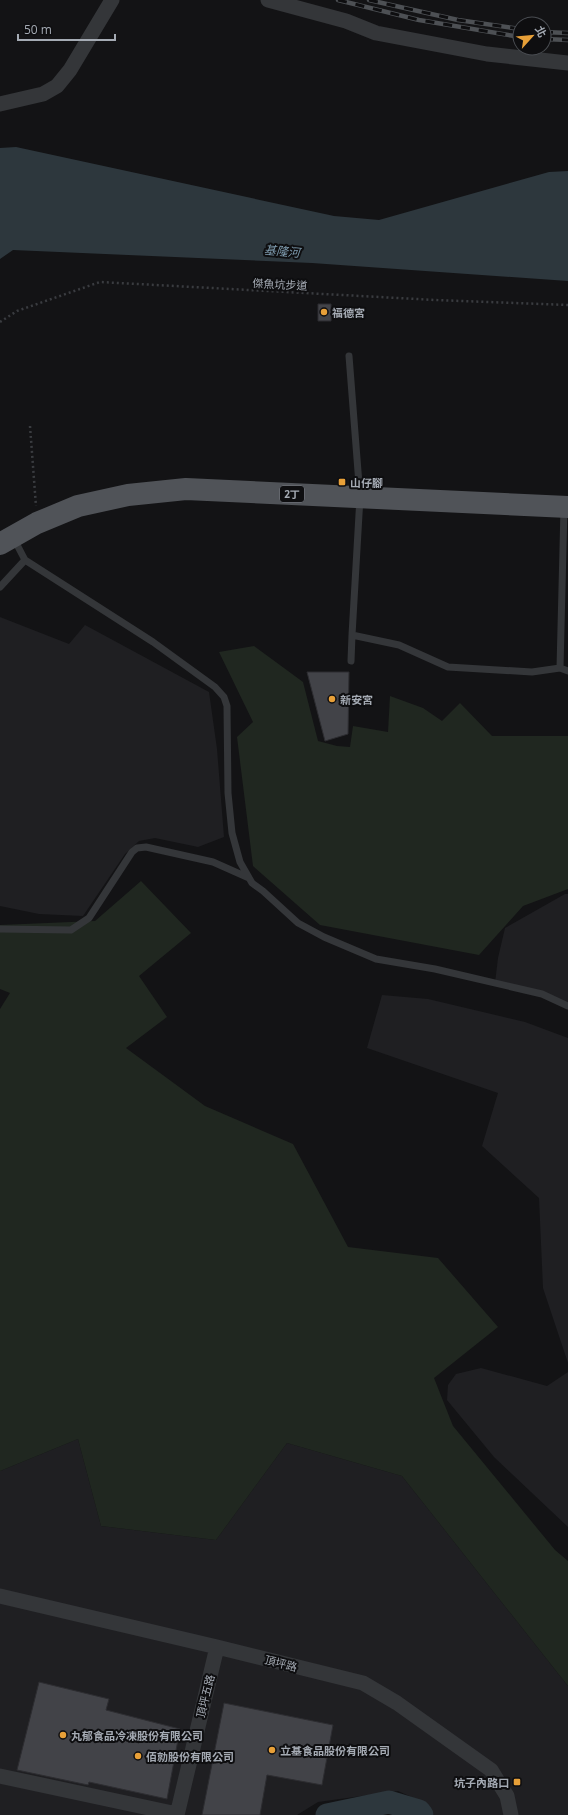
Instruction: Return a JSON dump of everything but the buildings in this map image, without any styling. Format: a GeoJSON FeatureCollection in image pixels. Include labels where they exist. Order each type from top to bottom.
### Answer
{"type":"FeatureCollection","features":[{"type":"Feature","properties":{"kind":"main road","name":"2丁"},"geometry":{"type":"LineString","coordinates":[[18,534],[78,506],[128,495],[186,489],[566,507]]}},
{"type":"Feature","properties":{"kind":"street"},"geometry":{"type":"LineString","coordinates":[[0,104],[43,94],[57,86],[70,70],[112,0]]}},
{"type":"Feature","properties":{"kind":"street"},"geometry":{"type":"LineString","coordinates":[[268,0],[346,21],[376,33],[487,54],[568,63]]}},
{"type":"Feature","properties":{"kind":"street","name":"頂坪路"},"geometry":{"type":"LineString","coordinates":[[0,1596],[217,1647],[363,1684],[396,1703],[491,1770],[507,1796],[511,1815]]}},
{"type":"Feature","properties":{"kind":"street","name":"頂坪五路"},"geometry":{"type":"LineString","coordinates":[[177,1815],[217,1647]]}},
{"type":"Feature","properties":{"kind":"street"},"geometry":{"type":"LineString","coordinates":[[0,1776],[177,1815]]}},
{"type":"Feature","properties":{"kind":"lane"},"geometry":{"type":"LineString","coordinates":[[349,356],[360,497],[351,661]]}},
{"type":"Feature","properties":{"kind":"lane"},"geometry":{"type":"LineString","coordinates":[[560,668],[566,507]]}},
{"type":"Feature","properties":{"kind":"lane"},"geometry":{"type":"LineString","coordinates":[[18,534],[25,560],[152,642],[215,687],[224,697],[227,706],[228,793],[232,833],[240,862],[252,883],[298,923],[324,937],[376,959],[435,969],[542,994],[568,1006]]}},
{"type":"Feature","properties":{"kind":"lane"},"geometry":{"type":"LineString","coordinates":[[0,587],[25,560]]}},
{"type":"Feature","properties":{"kind":"lane"},"geometry":{"type":"LineString","coordinates":[[352,635],[398,645],[448,667],[532,672],[560,668],[568,671]]}},
{"type":"Feature","properties":{"kind":"lane"},"geometry":{"type":"LineString","coordinates":[[0,930],[71,930],[89,918],[132,852],[137,848],[146,847],[213,862],[249,878]]}},
{"type":"Feature","properties":{"kind":"path","name":"傑魚坑步道"},"geometry":{"type":"LineString","coordinates":[[0,322],[17,311],[100,282],[435,300],[568,305]]}},
{"type":"Feature","properties":{"kind":"path"},"geometry":{"type":"LineString","coordinates":[[18,534],[30,426]]}},
{"type":"Feature","properties":{"kind":"shaded area"},"geometry":{"type":"Polygon","coordinates":[[[0,617],[69,644],[85,625],[209,692],[217,749],[224,837],[198,847],[155,838],[139,841],[125,854],[83,916],[39,914],[0,906],[0,617]]]}},
{"type":"Feature","properties":{"kind":"shaded area"},"geometry":{"type":"Polygon","coordinates":[[[254,646],[303,682],[318,741],[337,746],[350,747],[353,726],[388,732],[390,696],[423,708],[442,721],[460,703],[492,736],[568,736],[568,889],[523,906],[479,955],[320,925],[253,866],[237,737],[253,722],[219,652],[254,646]]]}},
{"type":"Feature","properties":{"kind":"shaded area"},"geometry":{"type":"Polygon","coordinates":[[[141,881],[191,933],[139,976],[167,1017],[126,1048],[205,1106],[293,1144],[348,1247],[438,1258],[498,1327],[434,1378],[453,1426],[555,1550],[568,1561],[568,1686],[402,1476],[287,1443],[216,1540],[101,1526],[78,1439],[0,1471],[0,1009],[10,993],[0,989],[0,925],[95,921],[141,881]]]}},
{"type":"Feature","properties":{"kind":"shaded area"},"geometry":{"type":"Polygon","coordinates":[[[565,894],[568,894],[568,1003],[495,983],[498,958],[505,928],[565,894]]]}},
{"type":"Feature","properties":{"kind":"shaded area"},"geometry":{"type":"Polygon","coordinates":[[[382,995],[428,999],[525,1022],[568,1038],[568,1363],[543,1288],[539,1198],[482,1146],[498,1093],[367,1048],[382,995]]]}},
{"type":"Feature","properties":{"kind":"shaded area"},"geometry":{"type":"Polygon","coordinates":[[[481,1368],[547,1386],[568,1372],[568,1527],[494,1457],[447,1400],[448,1385],[456,1374],[481,1368]]]}},
{"type":"Feature","properties":{"kind":"shaded area"},"geometry":{"type":"Polygon","coordinates":[[[78,1439],[101,1526],[216,1540],[287,1443],[402,1476],[568,1686],[568,1815],[434,1815],[423,1802],[398,1791],[318,1802],[297,1815],[0,1815],[0,1471],[78,1439]]]}},
{"type":"Feature","properties":{"kind":"water","name":"基隆河"},"geometry":{"type":"Polygon","coordinates":[[[16,147],[334,216],[379,220],[549,172],[568,171],[568,281],[312,263],[13,250],[0,259],[0,148],[16,147]]]}},
{"type":"Feature","properties":{"kind":"waterway"},"geometry":{"type":"LineString","coordinates":[[327,1815],[389,1802],[419,1811],[422,1815]]}},
{"type":"Feature","properties":{"kind":"railway"},"geometry":{"type":"LineString","coordinates":[[338,0],[419,20],[512,36]]}},
{"type":"Feature","properties":{"kind":"railway"},"geometry":{"type":"LineString","coordinates":[[369,0],[458,20],[512,28]]}},
{"type":"Feature","properties":{"kind":"railway"},"geometry":{"type":"LineString","coordinates":[[552,32],[568,33]]}},
{"type":"Feature","properties":{"kind":"railway"},"geometry":{"type":"LineString","coordinates":[[552,39],[568,40]]}},
{"type":"Feature","properties":{"kind":"place","name":"福德宮"},"geometry":{"type":"Point","coordinates":[324,312]}},
{"type":"Feature","properties":{"kind":"place","name":"山仔腳"},"geometry":{"type":"Point","coordinates":[342,482]}},
{"type":"Feature","properties":{"kind":"place","name":"新安宮"},"geometry":{"type":"Point","coordinates":[332,699]}},
{"type":"Feature","properties":{"kind":"place","name":"丸郁食品冷凍股份有限公司"},"geometry":{"type":"Point","coordinates":[63,1735]}},
{"type":"Feature","properties":{"kind":"place","name":"立基食品股份有限公司"},"geometry":{"type":"Point","coordinates":[272,1750]}},
{"type":"Feature","properties":{"kind":"place","name":"佰勍股份有限公司"},"geometry":{"type":"Point","coordinates":[138,1756]}},
{"type":"Feature","properties":{"kind":"place","name":"坑子內路口"},"geometry":{"type":"Point","coordinates":[517,1782]}}]}
